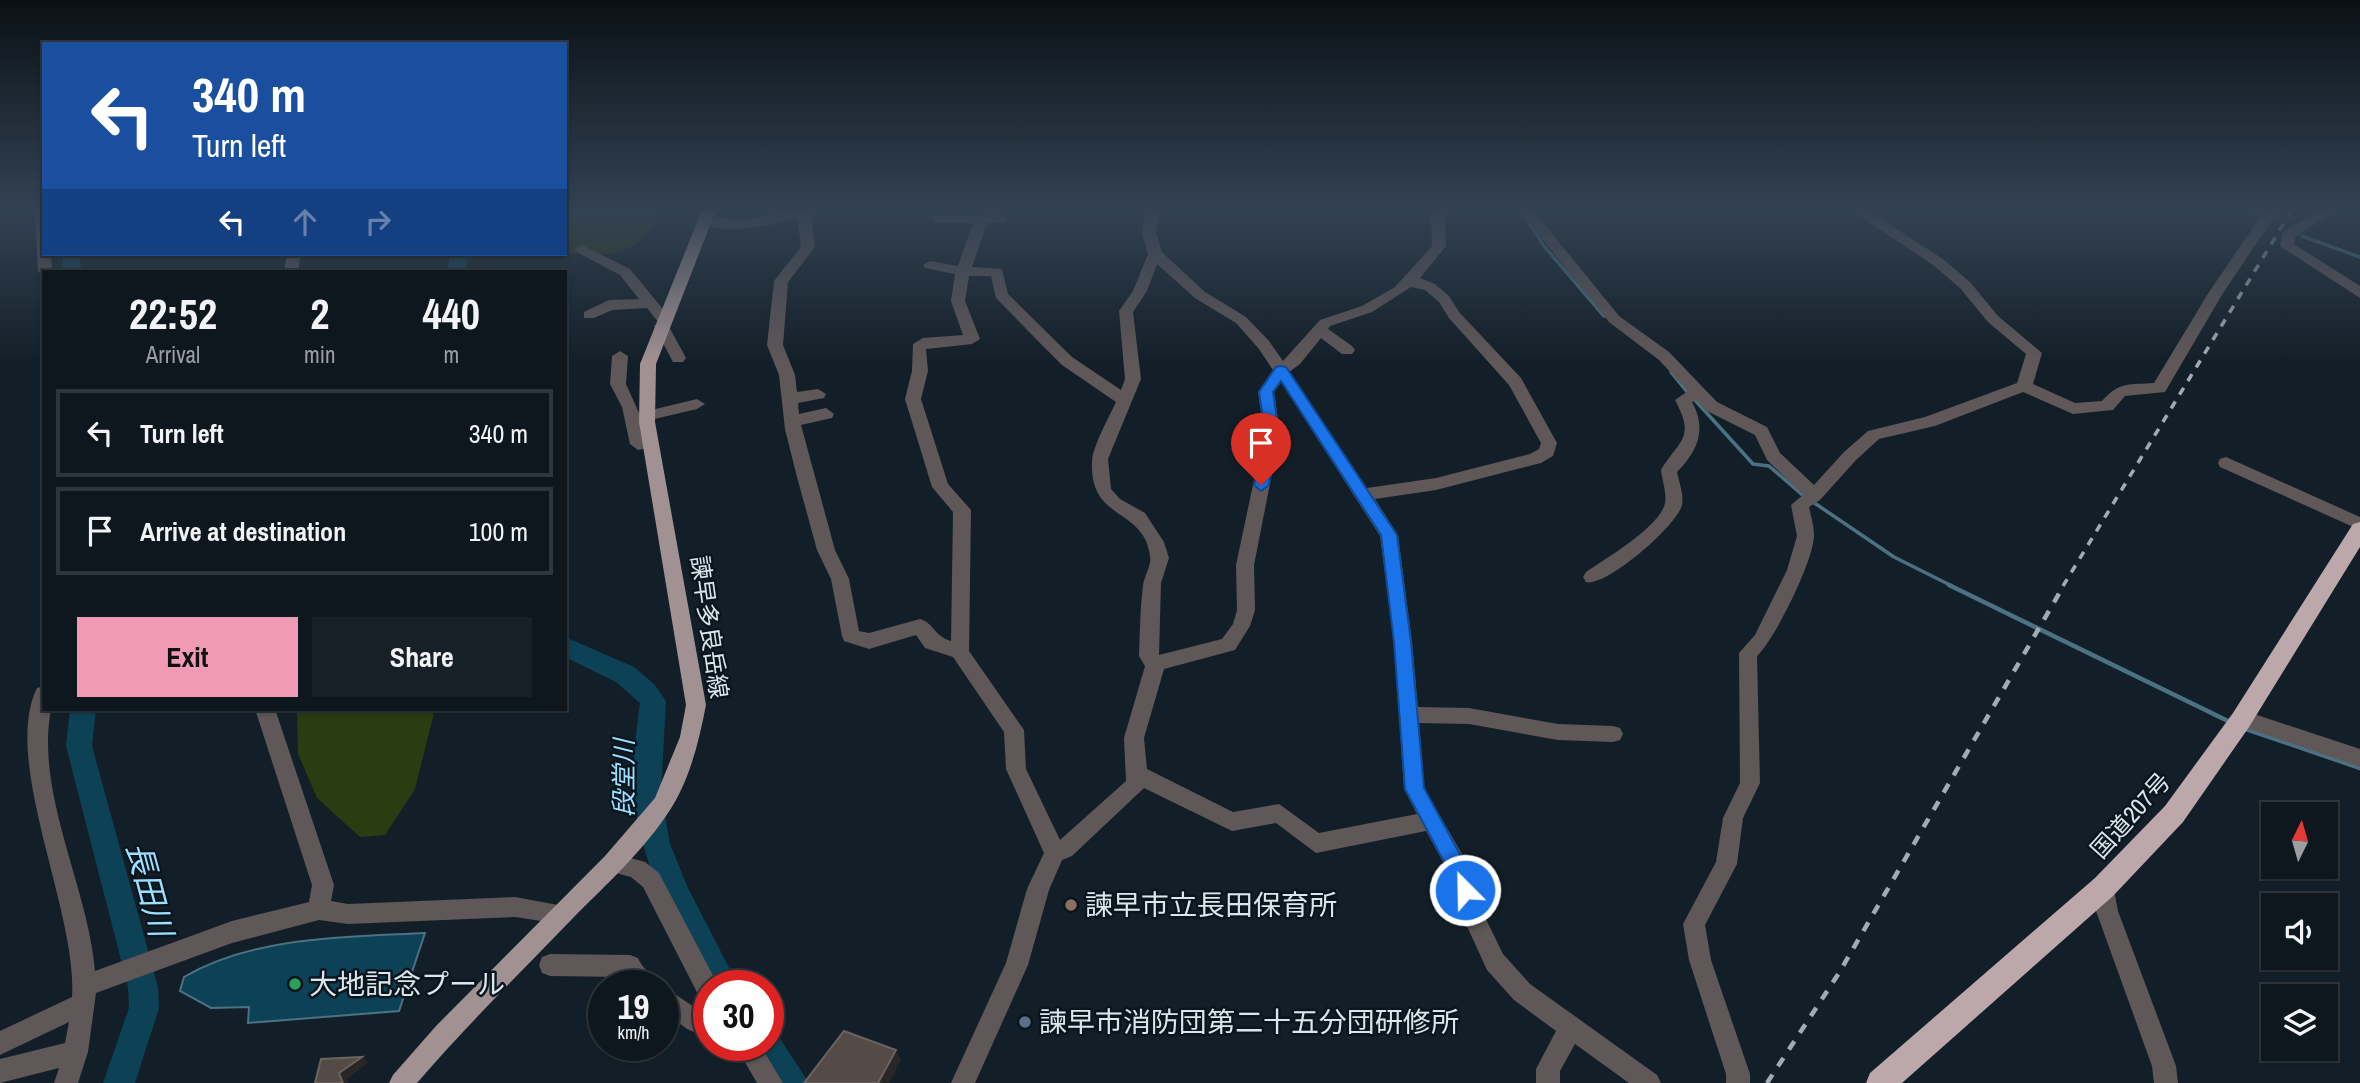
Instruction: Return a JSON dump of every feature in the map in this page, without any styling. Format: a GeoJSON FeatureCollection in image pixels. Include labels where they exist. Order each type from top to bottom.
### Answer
{"type":"FeatureCollection","features":[{"type":"Feature","properties":{"kind":"highway","name":"国道207号"},"geometry":{"type":"LineString","coordinates":[[1880,1083],[2104,887],[2174,814],[2239,723],[2328,576],[2360,530]]}},
{"type":"Feature","properties":{"kind":"main road","name":"諫早多良岳線"},"geometry":{"type":"LineString","coordinates":[[401,1083],[620,855],[662,804],[675,779],[690,737],[696,705],[691,664],[646,415],[648,364],[688,261]]}},
{"type":"Feature","properties":{"kind":"street"},"geometry":{"type":"LineString","coordinates":[[604,261],[625,272],[651,303],[678,358]]}},
{"type":"Feature","properties":{"kind":"street"},"geometry":{"type":"LineString","coordinates":[[797,261],[781,281],[775,345],[787,375],[793,421],[823,538],[839,579],[850,636],[869,641],[920,626],[932,643],[960,652]]}},
{"type":"Feature","properties":{"kind":"street"},"geometry":{"type":"LineString","coordinates":[[967,261],[958,301],[972,339],[923,343],[918,348],[920,372],[913,399],[940,487],[962,510],[960,652],[981,687],[1014,730],[1016,769],[1055,853]]}},
{"type":"Feature","properties":{"kind":"street"},"geometry":{"type":"LineString","coordinates":[[1153,261],[1142,290],[1126,311],[1133,380],[1122,399],[1100,459],[1102,491],[1114,503],[1139,518],[1155,542],[1160,558],[1152,583],[1149,656],[1155,664]]}},
{"type":"Feature","properties":{"kind":"street"},"geometry":{"type":"LineString","coordinates":[[1162,261],[1200,295],[1241,320],[1281,370],[1389,535],[1409,715],[1414,789],[1429,821],[1458,868],[1471,911],[1495,962],[1522,992],[1649,1083]]}},
{"type":"Feature","properties":{"kind":"street"},"geometry":{"type":"LineString","coordinates":[[1155,664],[1228,645],[1241,626],[1246,610],[1245,565],[1272,432],[1266,392],[1281,370],[1295,360],[1325,323],[1367,309],[1400,290],[1426,261]]}},
{"type":"Feature","properties":{"kind":"street"},"geometry":{"type":"LineString","coordinates":[[1567,261],[1614,319],[1664,356],[1691,396],[1693,415],[1692,439],[1687,454],[1669,470],[1675,501],[1671,513],[1625,555],[1592,577]]}},
{"type":"Feature","properties":{"kind":"street"},"geometry":{"type":"LineString","coordinates":[[1936,261],[1965,285],[1993,319],[2034,353],[2024,386]]}},
{"type":"Feature","properties":{"kind":"street"},"geometry":{"type":"LineString","coordinates":[[1738,1083],[1738,1074],[1700,960],[1694,924],[1726,864],[1733,818],[1751,783],[1748,653],[1762,640],[1796,570],[1806,536],[1800,505],[1810,499],[1850,456],[1874,435],[1929,422],[2024,386],[2073,409],[2107,406],[2120,391],[2160,388],[2237,261]]}},
{"type":"Feature","properties":{"kind":"street"},"geometry":{"type":"LineString","coordinates":[[2310,261],[2360,293]]}},
{"type":"Feature","properties":{"kind":"street"},"geometry":{"type":"LineString","coordinates":[[929,265],[963,271],[996,272],[1002,295],[1045,340],[1067,361],[1122,399]]}},
{"type":"Feature","properties":{"kind":"street"},"geometry":{"type":"LineString","coordinates":[[1363,495],[1436,484],[1535,459],[1547,452],[1549,443],[1515,382],[1454,315],[1444,299],[1430,287],[1416,284],[1412,276]]}},
{"type":"Feature","properties":{"kind":"street"},"geometry":{"type":"LineString","coordinates":[[589,315],[609,305],[651,303]]}},
{"type":"Feature","properties":{"kind":"street"},"geometry":{"type":"LineString","coordinates":[[1320,330],[1347,350]]}},
{"type":"Feature","properties":{"kind":"street"},"geometry":{"type":"LineString","coordinates":[[620,356],[618,384],[630,407],[638,444],[650,442]]}},
{"type":"Feature","properties":{"kind":"street"},"geometry":{"type":"LineString","coordinates":[[790,399],[818,394]]}},
{"type":"Feature","properties":{"kind":"street"},"geometry":{"type":"LineString","coordinates":[[1691,396],[1761,431],[1773,456],[1810,499]]}},
{"type":"Feature","properties":{"kind":"street"},"geometry":{"type":"LineString","coordinates":[[646,415],[697,404]]}},
{"type":"Feature","properties":{"kind":"street"},"geometry":{"type":"LineString","coordinates":[[793,421],[826,414]]}},
{"type":"Feature","properties":{"kind":"street"},"geometry":{"type":"LineString","coordinates":[[2226,463],[2360,524]]}},
{"type":"Feature","properties":{"kind":"street"},"geometry":{"type":"LineString","coordinates":[[963,1083],[1017,965],[1038,889],[1055,853],[1075,841],[1135,786],[1139,775],[1134,743],[1155,664]]}},
{"type":"Feature","properties":{"kind":"street"},"geometry":{"type":"LineString","coordinates":[[42,705],[36,738],[89,990],[76,1052],[66,1083]]}},
{"type":"Feature","properties":{"kind":"street"},"geometry":{"type":"LineString","coordinates":[[266,711],[323,885],[319,910]]}},
{"type":"Feature","properties":{"kind":"street"},"geometry":{"type":"LineString","coordinates":[[1409,715],[1469,716],[1558,733],[1613,734]]}},
{"type":"Feature","properties":{"kind":"street"},"geometry":{"type":"LineString","coordinates":[[2239,723],[2360,758]]}},
{"type":"Feature","properties":{"kind":"street"},"geometry":{"type":"LineString","coordinates":[[1139,775],[1232,822],[1279,813],[1316,843],[1429,821]]}},
{"type":"Feature","properties":{"kind":"street"},"geometry":{"type":"LineString","coordinates":[[620,855],[650,880],[697,970]]}},
{"type":"Feature","properties":{"kind":"street"},"geometry":{"type":"LineString","coordinates":[[2104,887],[2107,911],[2164,1066],[2166,1083]]}},
{"type":"Feature","properties":{"kind":"street"},"geometry":{"type":"LineString","coordinates":[[0,1043],[89,990],[177,950],[232,932],[319,910],[348,914],[515,907],[561,914]]}},
{"type":"Feature","properties":{"kind":"street"},"geometry":{"type":"LineString","coordinates":[[550,965],[630,966],[630,970]]}},
{"type":"Feature","properties":{"kind":"street"},"geometry":{"type":"LineString","coordinates":[[1548,1083],[1548,1069],[1571,1027]]}},
{"type":"Feature","properties":{"kind":"street"},"geometry":{"type":"LineString","coordinates":[[0,1071],[76,1052]]}},
{"type":"Feature","properties":{"kind":"street"},"geometry":{"type":"LineString","coordinates":[[757,1061],[771,1083]]}},
{"type":"Feature","properties":{"kind":"green space"},"geometry":{"type":"Polygon","coordinates":[[[297,711],[434,711],[415,789],[385,835],[360,837],[317,798],[298,754],[297,711]]]}},
{"type":"Feature","properties":{"kind":"water","name":"大地記念プール"},"geometry":{"type":"Polygon","coordinates":[[[425,933],[399,1011],[248,1023],[249,1007],[211,1008],[180,991],[184,977],[240,953],[302,941],[425,933]]]}},
{"type":"Feature","properties":{"kind":"building"},"geometry":{"type":"Polygon","coordinates":[[[844,1031],[896,1050],[878,1083],[804,1083],[844,1031]]]}},
{"type":"Feature","properties":{"kind":"building"},"geometry":{"type":"Polygon","coordinates":[[[362,1057],[339,1073],[343,1083],[315,1083],[321,1059],[362,1057]]]}},
{"type":"Feature","properties":{"kind":"waterway","name":"長田川"},"geometry":{"type":"LineString","coordinates":[[71,261],[72,270]]}},
{"type":"Feature","properties":{"kind":"waterway","name":"段堂川"},"geometry":{"type":"LineString","coordinates":[[457,270],[458,261]]}},
{"type":"Feature","properties":{"kind":"waterway"},"geometry":{"type":"LineString","coordinates":[[1556,261],[1604,316]]}},
{"type":"Feature","properties":{"kind":"waterway"},"geometry":{"type":"LineString","coordinates":[[1671,372],[1688,393]]}},
{"type":"Feature","properties":{"kind":"waterway"},"geometry":{"type":"LineString","coordinates":[[1694,399],[1753,464],[1769,466],[1806,498]]}},
{"type":"Feature","properties":{"kind":"waterway"},"geometry":{"type":"LineString","coordinates":[[1813,502],[1894,557],[1952,586]]}},
{"type":"Feature","properties":{"kind":"waterway"},"geometry":{"type":"LineString","coordinates":[[1949,585],[2230,722]]}},
{"type":"Feature","properties":{"kind":"waterway","name":"段堂川"},"geometry":{"type":"LineString","coordinates":[[567,648],[625,675],[636,682],[653,701],[647,766],[650,819],[666,870],[714,970]]}},
{"type":"Feature","properties":{"kind":"waterway","name":"長田川"},"geometry":{"type":"LineString","coordinates":[[83,711],[79,746],[143,987],[144,1008],[119,1083]]}},
{"type":"Feature","properties":{"kind":"waterway"},"geometry":{"type":"LineString","coordinates":[[2243,728],[2360,768]]}},
{"type":"Feature","properties":{"kind":"waterway","name":"段堂川"},"geometry":{"type":"LineString","coordinates":[[777,1061],[793,1083]]}},
{"type":"Feature","properties":{"kind":"railway"},"geometry":{"type":"LineString","coordinates":[[2063,586],[2261,261]]}},
{"type":"Feature","properties":{"kind":"railway"},"geometry":{"type":"LineString","coordinates":[[1767,1083],[1839,973],[2064,585]]}},
{"type":"Feature","properties":{"kind":"place","name":"諫早市立長田保育所"},"geometry":{"type":"Point","coordinates":[1071,905]}},
{"type":"Feature","properties":{"kind":"place","name":"大地記念プール"},"geometry":{"type":"Point","coordinates":[295,984]}},
{"type":"Feature","properties":{"kind":"place","name":"諫早市消防団第二十五分団研修所"},"geometry":{"type":"Point","coordinates":[1025,1022]}},
{"type":"Feature","properties":{"kind":"route"},"geometry":{"type":"LineString","coordinates":[[1261,485],[1272,432],[1266,392],[1281,370],[1389,535],[1403,642],[1414,789],[1429,821],[1458,868],[1465,890]]}}]}
